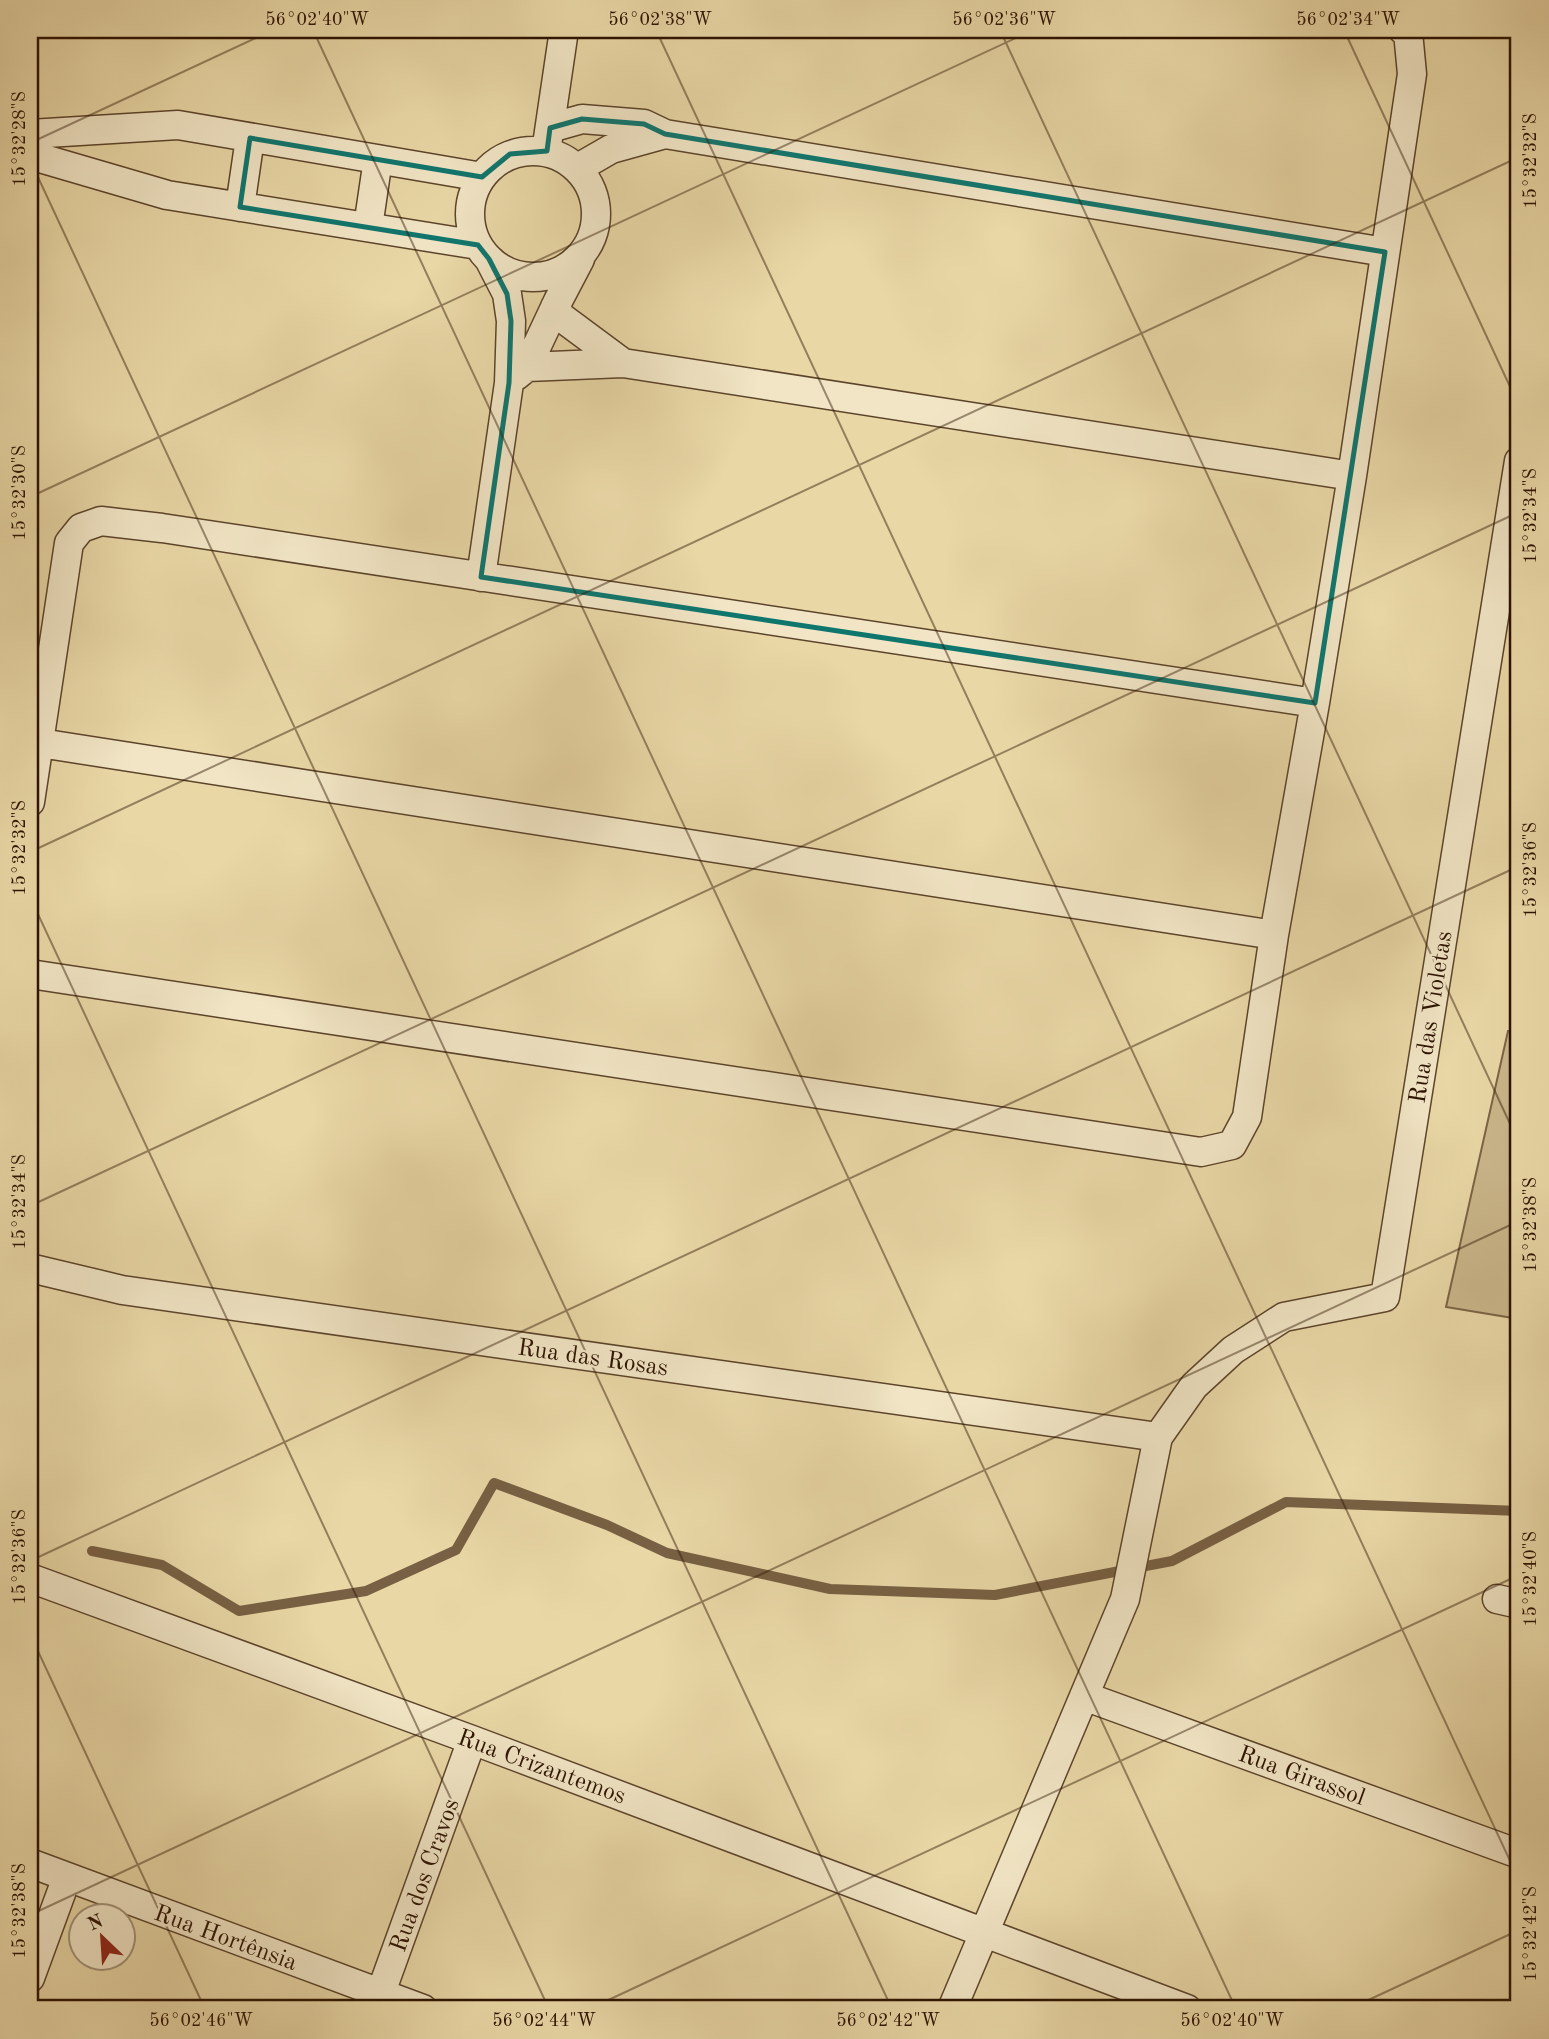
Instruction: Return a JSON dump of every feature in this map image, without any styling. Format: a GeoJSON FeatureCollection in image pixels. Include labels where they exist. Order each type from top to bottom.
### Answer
{"type":"FeatureCollection","features":[{"type":"Feature","properties":{"kind":"street"},"geometry":{"type":"LineString","coordinates":[[518,375],[594,235],[597,217],[596,199],[590,182],[548,140],[564,30]]}},
{"type":"Feature","properties":{"kind":"street"},"geometry":{"type":"LineString","coordinates":[[30,974],[1201,1152],[1233,1145],[1247,1117],[1274,935],[1352,476],[1412,74],[1408,32],[1403,30]]}},
{"type":"Feature","properties":{"kind":"street"},"geometry":{"type":"LineString","coordinates":[[481,578],[518,375],[507,294],[471,228],[473,192],[495,163],[510,154],[528,150],[548,140],[582,119],[644,124],[666,134],[1385,252]]}},
{"type":"Feature","properties":{"kind":"street"},"geometry":{"type":"LineString","coordinates":[[30,134],[178,125],[482,177]]}},
{"type":"Feature","properties":{"kind":"street"},"geometry":{"type":"LineString","coordinates":[[578,168],[611,149],[666,134]]}},
{"type":"Feature","properties":{"kind":"street"},"geometry":{"type":"LineString","coordinates":[[240,207],[250,138]]}},
{"type":"Feature","properties":{"kind":"street"},"geometry":{"type":"LineString","coordinates":[[30,155],[167,195],[368,227],[483,252],[503,270],[521,276],[538,277],[556,273],[572,265],[585,251]]}},
{"type":"Feature","properties":{"kind":"street"},"geometry":{"type":"LineString","coordinates":[[368,227],[377,159]]}},
{"type":"Feature","properties":{"kind":"street"},"geometry":{"type":"LineString","coordinates":[[555,307],[561,317],[623,363]]}},
{"type":"Feature","properties":{"kind":"street"},"geometry":{"type":"LineString","coordinates":[[518,375],[623,363],[1352,476]]}},
{"type":"Feature","properties":{"kind":"street","name":"Rua das Violetas"},"geometry":{"type":"LineString","coordinates":[[1158,1437],[1194,1386],[1233,1350],[1284,1317],[1385,1297],[1519,461]]}},
{"type":"Feature","properties":{"kind":"street"},"geometry":{"type":"LineString","coordinates":[[30,802],[69,543],[81,528],[101,521],[162,528],[1315,703]]}},
{"type":"Feature","properties":{"kind":"street"},"geometry":{"type":"LineString","coordinates":[[40,743],[1274,935]]}},
{"type":"Feature","properties":{"kind":"street","name":"Rua das Rosas"},"geometry":{"type":"LineString","coordinates":[[30,1268],[122,1290],[1158,1437]]}},
{"type":"Feature","properties":{"kind":"street"},"geometry":{"type":"LineString","coordinates":[[952,2009],[1125,1600],[1158,1437]]}},
{"type":"Feature","properties":{"kind":"street","name":"Rua Crizantemos"},"geometry":{"type":"LineString","coordinates":[[30,1578],[985,1931],[1187,2009]]}},
{"type":"Feature","properties":{"kind":"street","name":"Rua Girassol"},"geometry":{"type":"LineString","coordinates":[[1084,1696],[1519,1854]]}},
{"type":"Feature","properties":{"kind":"street","name":"Rua dos Cravos"},"geometry":{"type":"LineString","coordinates":[[378,2002],[472,1740]]}},
{"type":"Feature","properties":{"kind":"street","name":"Rua Hortênsia"},"geometry":{"type":"LineString","coordinates":[[30,1863],[378,2002],[423,2009]]}},
{"type":"Feature","properties":{"kind":"street"},"geometry":{"type":"LineString","coordinates":[[30,1978],[67,1877]]}},
{"type":"Feature","properties":{"kind":"highlighted area"},"geometry":{"type":"Polygon","coordinates":[[[582,119],[644,124],[665,134],[1385,252],[1315,703],[481,577],[509,383],[511,321],[507,294],[489,259],[478,245],[240,207],[250,138],[482,177],[510,154],[547,151],[550,128],[582,119]]]}},
{"type":"Feature","properties":{"kind":"shaded area"},"geometry":{"type":"Polygon","coordinates":[[[1508,1031],[1519,1032],[1519,1319],[1446,1307],[1508,1031]]]}},
{"type":"Feature","properties":{"kind":"waterway"},"geometry":{"type":"LineString","coordinates":[[92,1551],[162,1565],[239,1611],[366,1591],[456,1550],[494,1483],[607,1525],[667,1553],[830,1589],[995,1595],[1172,1561],[1286,1502],[1519,1511]]}}]}
